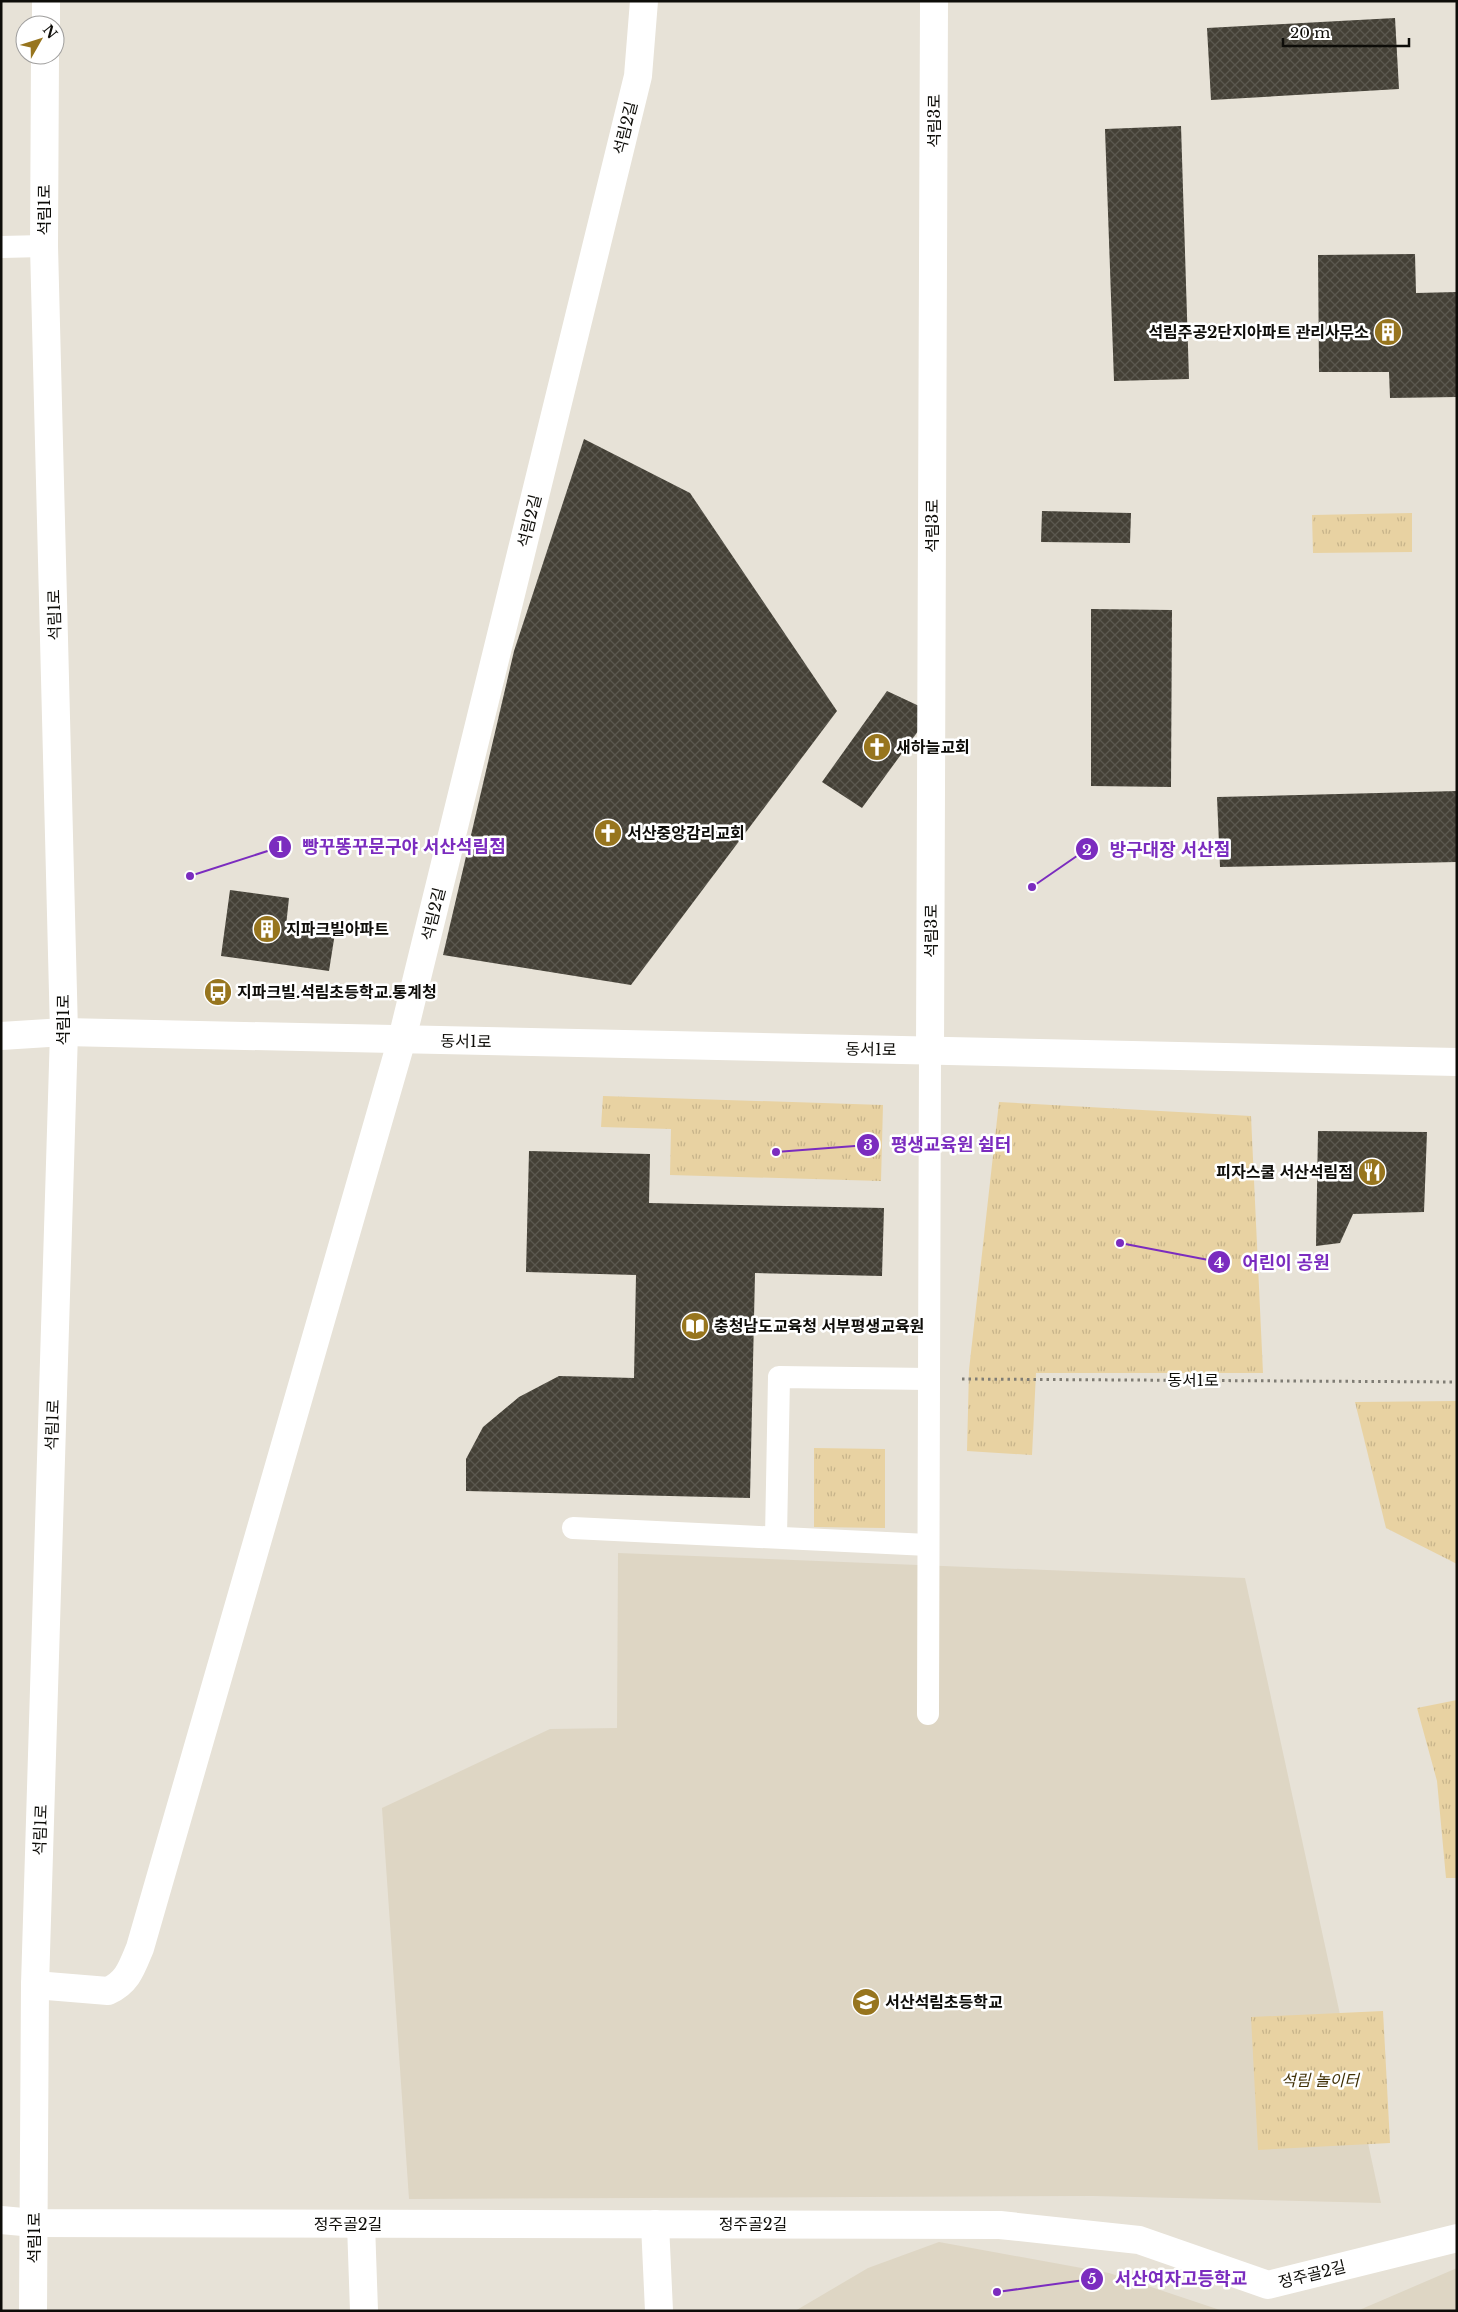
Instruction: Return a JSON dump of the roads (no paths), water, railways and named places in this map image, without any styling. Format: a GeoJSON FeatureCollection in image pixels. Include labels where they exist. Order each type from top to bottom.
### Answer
{"type":"FeatureCollection","features":[{"type":"Feature","properties":{"kind":"street"},"geometry":{"type":"LineString","coordinates":[[46,1],[46,15]]}},
{"type":"Feature","properties":{"kind":"street","name":"석림2길"},"geometry":{"type":"LineString","coordinates":[[402,1039],[638,76],[644,1]]}},
{"type":"Feature","properties":{"kind":"street","name":"석림3로"},"geometry":{"type":"LineString","coordinates":[[930,1051],[934,1]]}},
{"type":"Feature","properties":{"kind":"street","name":"석림1로"},"geometry":{"type":"LineString","coordinates":[[33,2311],[35,1985],[64,1032],[44,246],[45,65]]}},
{"type":"Feature","properties":{"kind":"street","name":"동서1로"},"geometry":{"type":"LineString","coordinates":[[1,1036],[64,1032],[1457,1062]]}},
{"type":"Feature","properties":{"kind":"street"},"geometry":{"type":"LineString","coordinates":[[35,1985],[108,1991],[118,1987],[129,1976],[140,1948],[402,1039]]}},
{"type":"Feature","properties":{"kind":"street","name":"정주골2길"},"geometry":{"type":"LineString","coordinates":[[1,2220],[34,2223],[1000,2225],[1139,2240],[1268,2286],[1457,2238]]}},
{"type":"Feature","properties":{"kind":"street"},"geometry":{"type":"LineString","coordinates":[[361,2224],[364,2311]]}},
{"type":"Feature","properties":{"kind":"street"},"geometry":{"type":"LineString","coordinates":[[655,2224],[659,2311]]}},
{"type":"Feature","properties":{"kind":"lane"},"geometry":{"type":"LineString","coordinates":[[1,247],[44,246]]}},
{"type":"Feature","properties":{"kind":"lane"},"geometry":{"type":"LineString","coordinates":[[928,1714],[930,1051]]}},
{"type":"Feature","properties":{"kind":"lane"},"geometry":{"type":"LineString","coordinates":[[776,1537],[779,1377],[930,1379]]}},
{"type":"Feature","properties":{"kind":"lane"},"geometry":{"type":"LineString","coordinates":[[574,1528],[928,1545]]}},
{"type":"Feature","properties":{"kind":"place","name":"석림주공2단지아파트 관리사무소"},"geometry":{"type":"Point","coordinates":[1388,332]}},
{"type":"Feature","properties":{"kind":"place","name":"새하늘교회"},"geometry":{"type":"Point","coordinates":[877,747]}},
{"type":"Feature","properties":{"kind":"place","name":"서산중앙감리교회"},"geometry":{"type":"Point","coordinates":[608,833]}},
{"type":"Feature","properties":{"kind":"place","name":"빵꾸똥꾸문구야 서산석림점"},"geometry":{"type":"Point","coordinates":[190,876]}},
{"type":"Feature","properties":{"kind":"place","name":"방구대장 서산점"},"geometry":{"type":"Point","coordinates":[1032,887]}},
{"type":"Feature","properties":{"kind":"place","name":"지파크빌아파트"},"geometry":{"type":"Point","coordinates":[267,929]}},
{"type":"Feature","properties":{"kind":"place","name":"지파크빌.석림초등학교.통계청"},"geometry":{"type":"Point","coordinates":[218,992]}},
{"type":"Feature","properties":{"kind":"place","name":"평생교육원 쉼터"},"geometry":{"type":"Point","coordinates":[776,1152]}},
{"type":"Feature","properties":{"kind":"place","name":"피자스쿨 서산석림점"},"geometry":{"type":"Point","coordinates":[1372,1172]}},
{"type":"Feature","properties":{"kind":"place","name":"어린이 공원"},"geometry":{"type":"Point","coordinates":[1120,1243]}},
{"type":"Feature","properties":{"kind":"place","name":"충청남도교육청 서부평생교육원"},"geometry":{"type":"Point","coordinates":[695,1326]}},
{"type":"Feature","properties":{"kind":"place","name":"서산석림초등학교"},"geometry":{"type":"Point","coordinates":[866,2002]}},
{"type":"Feature","properties":{"kind":"place","name":"서산여자고등학교"},"geometry":{"type":"Point","coordinates":[997,2292]}},
{"type":"Feature","properties":{"kind":"park label","name":"석림 놀이터"},"geometry":{"type":"Point","coordinates":[1320,2080]}}]}
